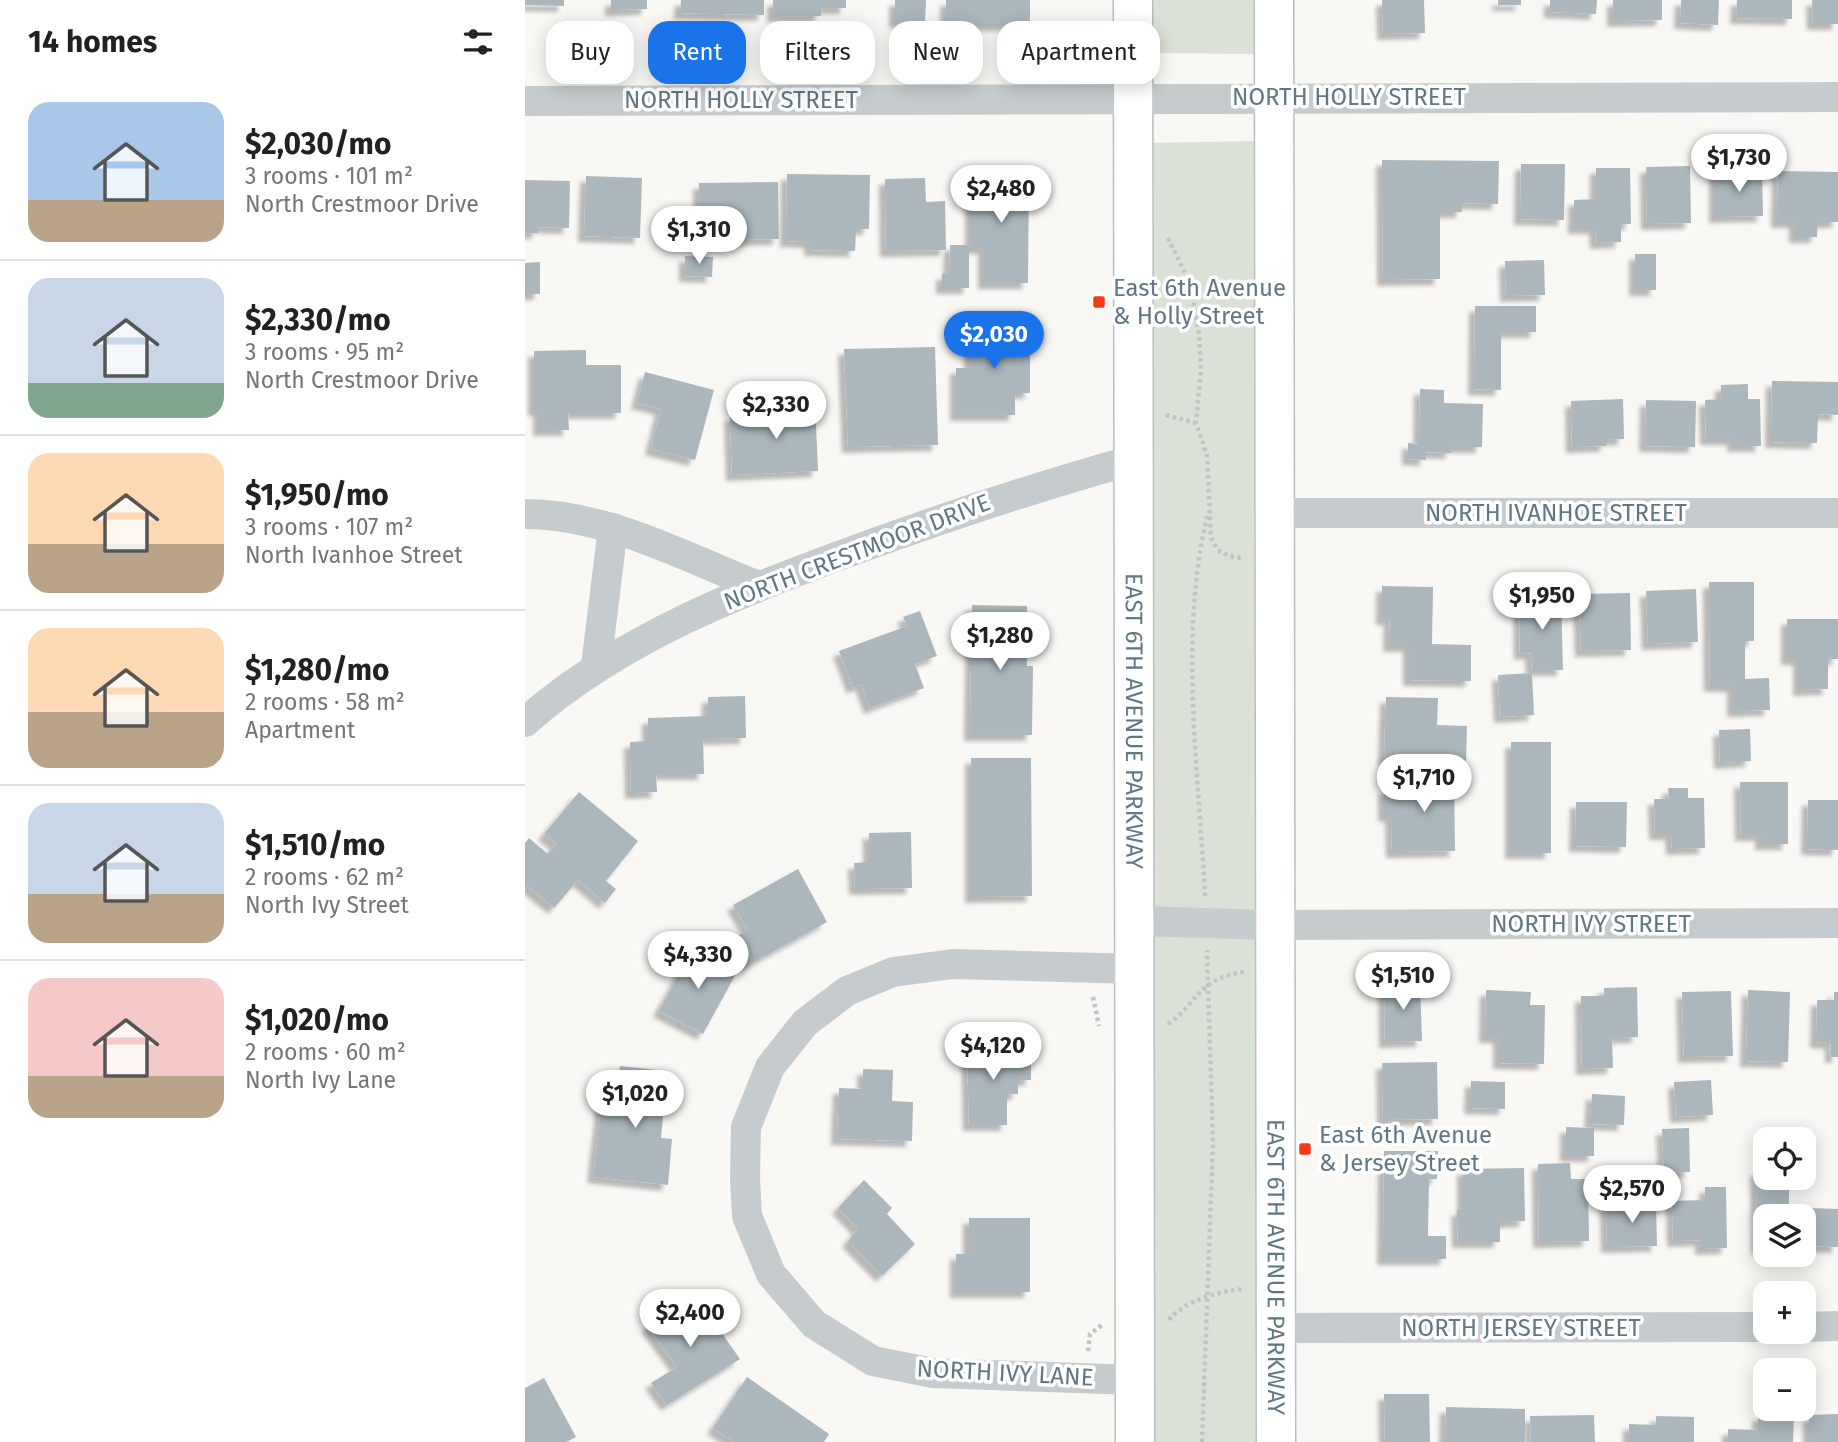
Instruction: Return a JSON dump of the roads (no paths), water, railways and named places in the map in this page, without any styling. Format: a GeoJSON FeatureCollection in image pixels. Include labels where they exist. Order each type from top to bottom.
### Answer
{"type":"FeatureCollection","features":[{"type":"Feature","properties":{"kind":"main road","name":"EAST 6TH AVENUE PARKWAY"},"geometry":{"type":"LineString","coordinates":[[1133,0],[1135,1442]]}},
{"type":"Feature","properties":{"kind":"main road","name":"EAST 6TH AVENUE PARKWAY"},"geometry":{"type":"LineString","coordinates":[[1274,0],[1276,1442]]}},
{"type":"Feature","properties":{"kind":"street","name":"NORTH HOLLY STREET"},"geometry":{"type":"LineString","coordinates":[[525,101],[1133,97],[1838,97]]}},
{"type":"Feature","properties":{"kind":"street","name":"NORTH CRESTMOOR DRIVE"},"geometry":{"type":"LineString","coordinates":[[525,722],[596,666],[756,585],[1005,496],[1133,460]]}},
{"type":"Feature","properties":{"kind":"street","name":"NORTH IVANHOE STREET"},"geometry":{"type":"LineString","coordinates":[[1275,513],[1838,513]]}},
{"type":"Feature","properties":{"kind":"street"},"geometry":{"type":"LineString","coordinates":[[525,514],[551,514],[613,528],[756,585]]}},
{"type":"Feature","properties":{"kind":"street"},"geometry":{"type":"LineString","coordinates":[[596,666],[613,528]]}},
{"type":"Feature","properties":{"kind":"street","name":"NORTH IVY STREET"},"geometry":{"type":"LineString","coordinates":[[1135,921],[1207,925],[1838,923]]}},
{"type":"Feature","properties":{"kind":"street","name":"NORTH IVY LANE"},"geometry":{"type":"LineString","coordinates":[[1135,969],[953,964],[893,972],[847,991],[805,1023],[770,1067],[746,1127],[745,1179],[747,1216],[771,1275],[814,1324],[873,1361],[933,1373],[1135,1380]]}},
{"type":"Feature","properties":{"kind":"street"},"geometry":{"type":"LineString","coordinates":[[1816,1326],[1838,1326]]}},
{"type":"Feature","properties":{"kind":"street","name":"NORTH JERSEY STREET"},"geometry":{"type":"LineString","coordinates":[[1276,1328],[1753,1327]]}},
{"type":"Feature","properties":{"kind":"place","name":"East 6th Avenue & Holly Street"},"geometry":{"type":"Point","coordinates":[1099,302]}},
{"type":"Feature","properties":{"kind":"place","name":"East 6th Avenue & Jersey Street"},"geometry":{"type":"Point","coordinates":[1305,1149]}}]}
